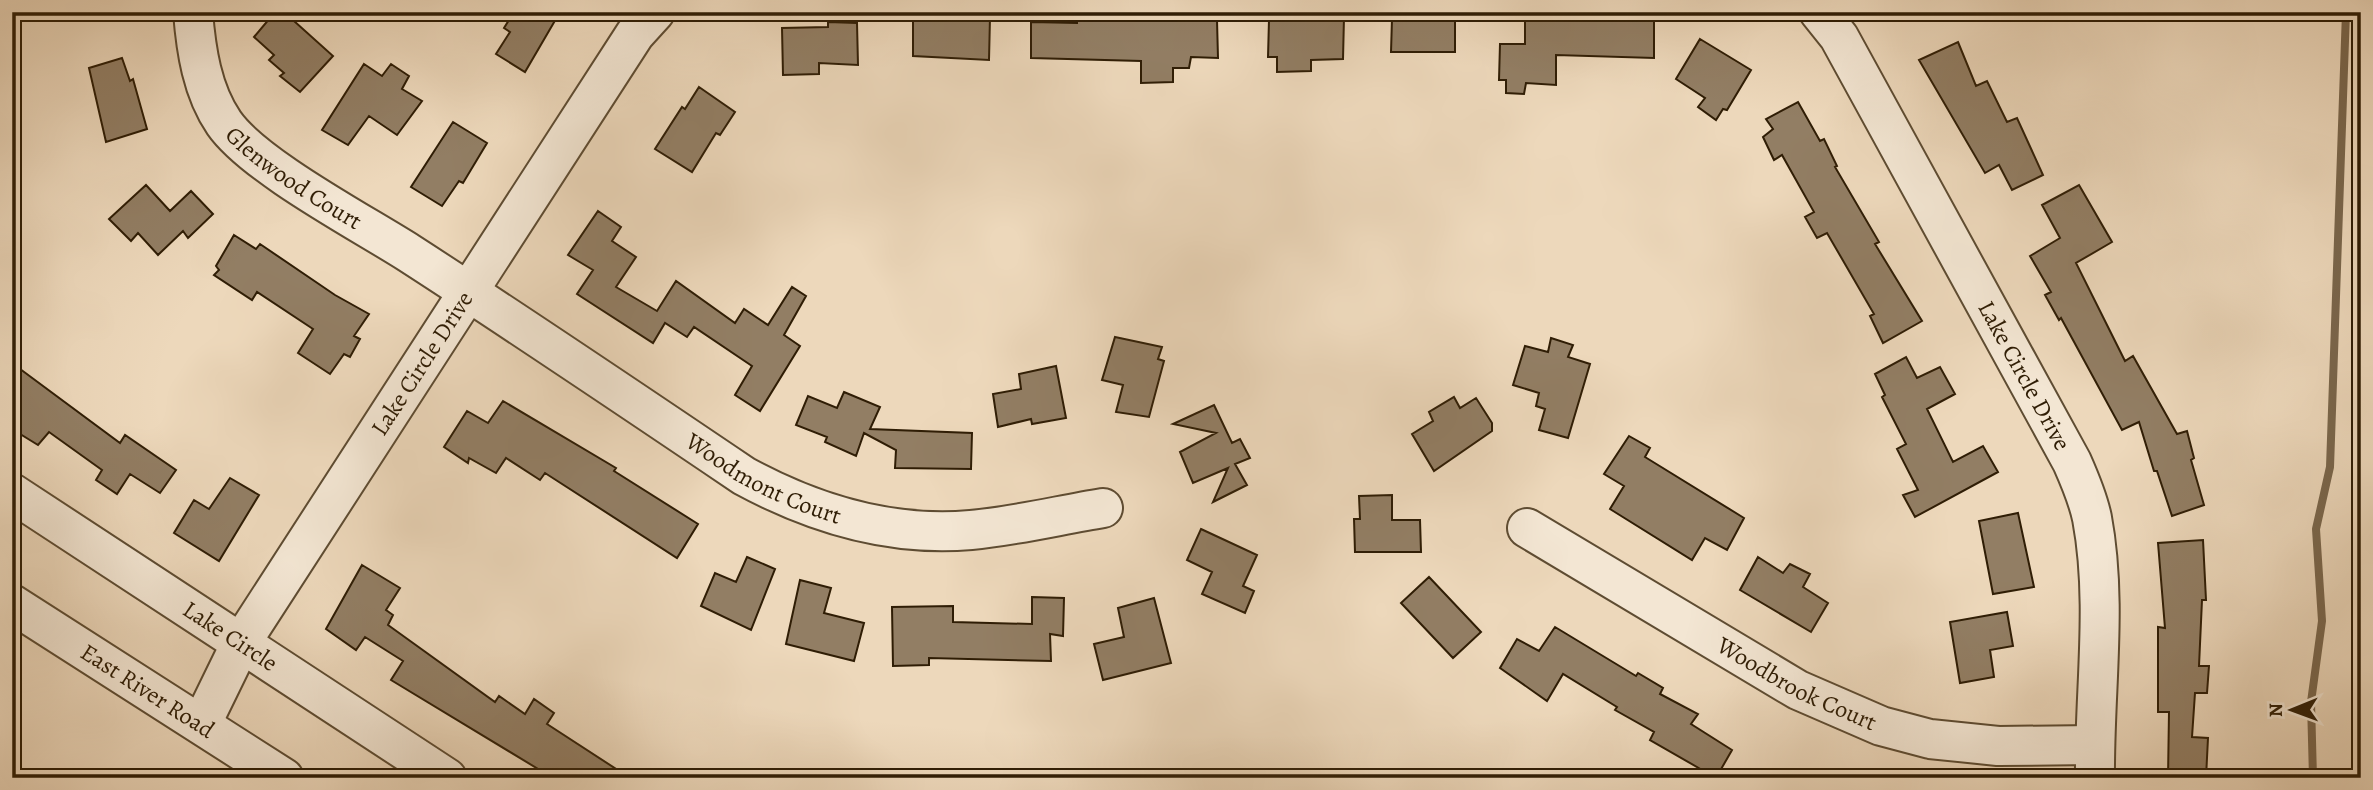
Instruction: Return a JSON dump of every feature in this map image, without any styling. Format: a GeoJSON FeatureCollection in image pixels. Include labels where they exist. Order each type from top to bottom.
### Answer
{"type":"FeatureCollection","features":[{"type":"Feature","properties":{"kind":"street","name":"Glenwood Court"},"geometry":{"type":"LineString","coordinates":[[193,12],[195,39],[206,89],[225,124],[265,161],[468,291]]}},
{"type":"Feature","properties":{"kind":"street","name":"Lake Circle Drive"},"geometry":{"type":"LineString","coordinates":[[202,723],[241,643],[635,34],[655,12]]}},
{"type":"Feature","properties":{"kind":"street","name":"Lake Circle Drive"},"geometry":{"type":"LineString","coordinates":[[1819,12],[1839,37],[2072,462],[2082,486],[2092,516],[2100,594],[2095,761]]}},
{"type":"Feature","properties":{"kind":"street","name":"Woodmont Court"},"geometry":{"type":"LineString","coordinates":[[468,291],[744,475],[818,511],[886,526],[926,530],[971,530],[1103,508]]}},
{"type":"Feature","properties":{"kind":"street","name":"Lake Circle"},"geometry":{"type":"LineString","coordinates":[[12,493],[447,778]]}},
{"type":"Feature","properties":{"kind":"street","name":"Woodbrook Court"},"geometry":{"type":"LineString","coordinates":[[1527,528],[1798,690],[1881,726],[1960,743],[2095,761]]}},
{"type":"Feature","properties":{"kind":"street","name":"East River Road"},"geometry":{"type":"LineString","coordinates":[[12,604],[202,723],[284,778]]}},
{"type":"Feature","properties":{"kind":"building"},"geometry":{"type":"Polygon","coordinates":[[[275,12],[284,12],[333,56],[300,92],[280,76],[284,73],[269,60],[274,55],[254,37],[275,12]]]}},
{"type":"Feature","properties":{"kind":"building"},"geometry":{"type":"Polygon","coordinates":[[[514,12],[560,12],[525,72],[496,54],[510,32],[504,28],[514,12]]]}},
{"type":"Feature","properties":{"kind":"building"},"geometry":{"type":"Polygon","coordinates":[[[1625,15],[1654,17],[1654,58],[1556,55],[1556,85],[1526,83],[1524,94],[1506,93],[1506,80],[1499,80],[1500,44],[1525,44],[1525,17],[1625,19],[1625,15]]]}},
{"type":"Feature","properties":{"kind":"building"},"geometry":{"type":"Polygon","coordinates":[[[959,16],[990,17],[989,60],[913,56],[913,20],[959,20],[959,16]]]}},
{"type":"Feature","properties":{"kind":"building"},"geometry":{"type":"Polygon","coordinates":[[[1315,17],[1344,17],[1343,59],[1311,60],[1311,71],[1277,72],[1277,57],[1268,57],[1269,20],[1315,20],[1315,17]]]}},
{"type":"Feature","properties":{"kind":"building"},"geometry":{"type":"Polygon","coordinates":[[[1077,18],[1217,20],[1218,58],[1191,57],[1189,68],[1173,68],[1173,82],[1141,83],[1141,61],[1031,58],[1031,22],[1077,23],[1077,18]]]}},
{"type":"Feature","properties":{"kind":"building"},"geometry":{"type":"Polygon","coordinates":[[[1455,18],[1455,52],[1391,52],[1392,19],[1455,18]]]}},
{"type":"Feature","properties":{"kind":"building"},"geometry":{"type":"Polygon","coordinates":[[[828,22],[857,23],[858,65],[819,63],[819,74],[783,75],[782,28],[828,27],[828,22]]]}},
{"type":"Feature","properties":{"kind":"building"},"geometry":{"type":"Polygon","coordinates":[[[1700,39],[1751,70],[1727,110],[1723,109],[1716,120],[1698,107],[1705,98],[1676,79],[1700,39]]]}},
{"type":"Feature","properties":{"kind":"building"},"geometry":{"type":"Polygon","coordinates":[[[1958,42],[1976,86],[1987,81],[2007,122],[2017,118],[2043,175],[2012,190],[1999,165],[1985,173],[1919,60],[1958,42]]]}},
{"type":"Feature","properties":{"kind":"building"},"geometry":{"type":"Polygon","coordinates":[[[122,58],[130,81],[133,79],[147,129],[106,142],[89,68],[122,58]]]}},
{"type":"Feature","properties":{"kind":"building"},"geometry":{"type":"Polygon","coordinates":[[[364,64],[382,76],[391,64],[409,76],[402,89],[422,101],[397,135],[369,116],[348,145],[322,130],[364,64]]]}},
{"type":"Feature","properties":{"kind":"building"},"geometry":{"type":"Polygon","coordinates":[[[699,87],[735,112],[720,135],[716,133],[692,172],[655,149],[682,107],[685,109],[699,87]]]}},
{"type":"Feature","properties":{"kind":"building"},"geometry":{"type":"Polygon","coordinates":[[[1798,102],[1820,141],[1824,139],[1837,166],[1835,167],[1879,242],[1875,244],[1922,321],[1883,343],[1870,316],[1874,314],[1827,233],[1817,238],[1805,217],[1814,212],[1782,155],[1774,160],[1763,137],[1773,129],[1766,119],[1798,102]]]}},
{"type":"Feature","properties":{"kind":"building"},"geometry":{"type":"Polygon","coordinates":[[[453,122],[487,143],[463,183],[459,181],[442,206],[411,187],[453,122]]]}},
{"type":"Feature","properties":{"kind":"building"},"geometry":{"type":"Polygon","coordinates":[[[146,185],[170,211],[191,191],[213,214],[188,238],[183,231],[158,255],[138,233],[131,241],[109,219],[146,185]]]}},
{"type":"Feature","properties":{"kind":"building"},"geometry":{"type":"Polygon","coordinates":[[[2079,185],[2112,242],[2076,263],[2125,361],[2133,356],[2177,434],[2187,431],[2194,458],[2191,460],[2204,505],[2172,516],[2139,422],[2122,430],[2061,318],[2059,320],[2045,295],[2051,292],[2030,256],[2060,238],[2042,205],[2079,185]]]}},
{"type":"Feature","properties":{"kind":"building"},"geometry":{"type":"Polygon","coordinates":[[[598,211],[621,227],[612,241],[636,257],[616,287],[657,311],[676,281],[735,323],[744,309],[768,325],[792,287],[806,296],[784,335],[800,346],[760,411],[735,395],[752,366],[694,327],[687,337],[665,323],[653,343],[577,294],[593,270],[568,255],[598,211]]]}},
{"type":"Feature","properties":{"kind":"building"},"geometry":{"type":"Polygon","coordinates":[[[234,235],[256,249],[260,244],[335,295],[369,314],[354,336],[360,339],[350,357],[344,354],[330,374],[298,353],[313,329],[257,292],[252,300],[214,275],[219,270],[216,266],[234,235]]]}},
{"type":"Feature","properties":{"kind":"building"},"geometry":{"type":"Polygon","coordinates":[[[1115,337],[1162,347],[1158,359],[1164,361],[1149,417],[1116,412],[1123,385],[1102,380],[1115,337]]]}},
{"type":"Feature","properties":{"kind":"building"},"geometry":{"type":"Polygon","coordinates":[[[1551,338],[1573,345],[1568,357],[1590,364],[1568,438],[1539,430],[1545,409],[1536,406],[1539,393],[1513,385],[1525,346],[1548,352],[1551,338]]]}},
{"type":"Feature","properties":{"kind":"building"},"geometry":{"type":"Polygon","coordinates":[[[1906,357],[1917,378],[1940,367],[1955,394],[1927,409],[1953,462],[1983,446],[1998,472],[1915,517],[1903,495],[1918,490],[1897,449],[1906,444],[1882,397],[1885,395],[1875,374],[1906,357]]]}},
{"type":"Feature","properties":{"kind":"building"},"geometry":{"type":"Polygon","coordinates":[[[12,363],[120,443],[125,435],[176,470],[160,493],[130,474],[117,494],[96,480],[102,470],[49,432],[38,445],[12,429],[12,363]]]}},
{"type":"Feature","properties":{"kind":"building"},"geometry":{"type":"Polygon","coordinates":[[[1056,366],[1066,418],[1032,424],[1031,419],[998,427],[993,394],[1021,389],[1019,374],[1056,366]]]}},
{"type":"Feature","properties":{"kind":"building"},"geometry":{"type":"Polygon","coordinates":[[[844,392],[880,407],[870,429],[972,433],[971,469],[895,468],[896,450],[864,433],[856,456],[825,442],[827,437],[796,425],[808,396],[837,408],[844,392]]]}},
{"type":"Feature","properties":{"kind":"building"},"geometry":{"type":"Polygon","coordinates":[[[1454,397],[1460,408],[1476,398],[1492,423],[1492,431],[1434,471],[1412,434],[1433,421],[1429,412],[1454,397]]]}},
{"type":"Feature","properties":{"kind":"building"},"geometry":{"type":"Polygon","coordinates":[[[503,401],[616,468],[614,471],[698,524],[677,558],[545,473],[540,480],[506,458],[496,473],[469,458],[468,463],[444,447],[467,411],[488,423],[503,401]]]}},
{"type":"Feature","properties":{"kind":"building"},"geometry":{"type":"Polygon","coordinates":[[[1214,405],[1232,443],[1240,439],[1250,458],[1235,464],[1247,485],[1213,502],[1228,468],[1193,483],[1180,452],[1216,433],[1173,424],[1214,405]]]}},
{"type":"Feature","properties":{"kind":"building"},"geometry":{"type":"Polygon","coordinates":[[[1629,436],[1650,448],[1645,457],[1744,518],[1727,550],[1705,538],[1692,560],[1610,509],[1624,486],[1604,474],[1629,436]]]}},
{"type":"Feature","properties":{"kind":"building"},"geometry":{"type":"Polygon","coordinates":[[[230,478],[259,495],[219,561],[174,533],[194,500],[209,509],[230,478]]]}},
{"type":"Feature","properties":{"kind":"building"},"geometry":{"type":"Polygon","coordinates":[[[1392,495],[1392,520],[1420,520],[1421,552],[1355,552],[1354,519],[1360,519],[1359,496],[1392,495]]]}},
{"type":"Feature","properties":{"kind":"building"},"geometry":{"type":"Polygon","coordinates":[[[2018,513],[2034,587],[1993,594],[1979,521],[2018,513]]]}},
{"type":"Feature","properties":{"kind":"building"},"geometry":{"type":"Polygon","coordinates":[[[1201,529],[1257,555],[1243,586],[1254,591],[1245,613],[1202,594],[1212,572],[1187,560],[1201,529]]]}},
{"type":"Feature","properties":{"kind":"building"},"geometry":{"type":"Polygon","coordinates":[[[2203,540],[2206,600],[2202,600],[2199,666],[2209,666],[2207,693],[2195,693],[2192,737],[2208,738],[2206,778],[2168,778],[2169,712],[2158,712],[2158,627],[2165,628],[2158,543],[2203,540]]]}},
{"type":"Feature","properties":{"kind":"building"},"geometry":{"type":"Polygon","coordinates":[[[747,557],[775,569],[751,630],[701,606],[715,573],[736,582],[747,557]]]}},
{"type":"Feature","properties":{"kind":"building"},"geometry":{"type":"Polygon","coordinates":[[[1758,557],[1783,573],[1790,564],[1810,574],[1803,587],[1828,603],[1811,632],[1740,590],[1758,557]]]}},
{"type":"Feature","properties":{"kind":"building"},"geometry":{"type":"Polygon","coordinates":[[[362,565],[400,588],[386,610],[393,615],[388,625],[495,702],[499,696],[525,714],[534,699],[554,713],[547,724],[630,778],[553,778],[391,680],[403,661],[365,637],[356,650],[326,629],[362,565]]]}},
{"type":"Feature","properties":{"kind":"building"},"geometry":{"type":"Polygon","coordinates":[[[1429,577],[1481,632],[1453,658],[1401,603],[1429,577]]]}},
{"type":"Feature","properties":{"kind":"building"},"geometry":{"type":"Polygon","coordinates":[[[800,580],[831,588],[824,613],[864,623],[854,661],[786,644],[800,580]]]}},
{"type":"Feature","properties":{"kind":"building"},"geometry":{"type":"Polygon","coordinates":[[[1032,597],[1064,598],[1063,636],[1050,634],[1051,661],[929,658],[929,665],[893,666],[892,607],[953,606],[953,622],[1032,624],[1032,597]]]}},
{"type":"Feature","properties":{"kind":"building"},"geometry":{"type":"Polygon","coordinates":[[[1154,598],[1171,663],[1103,680],[1094,644],[1124,637],[1118,608],[1154,598]]]}},
{"type":"Feature","properties":{"kind":"building"},"geometry":{"type":"Polygon","coordinates":[[[2007,612],[2013,646],[1990,650],[1994,677],[1960,683],[1950,622],[2007,612]]]}},
{"type":"Feature","properties":{"kind":"building"},"geometry":{"type":"Polygon","coordinates":[[[1555,627],[1636,676],[1638,673],[1663,688],[1660,694],[1698,714],[1691,724],[1732,750],[1716,778],[1650,740],[1654,732],[1615,710],[1617,707],[1563,674],[1547,701],[1500,668],[1517,639],[1539,651],[1555,627]]]}},
{"type":"Feature","properties":{"kind":"waterway"},"geometry":{"type":"LineString","coordinates":[[2313,778],[2311,702],[2322,621],[2316,529],[2330,467],[2346,12]]}}]}
